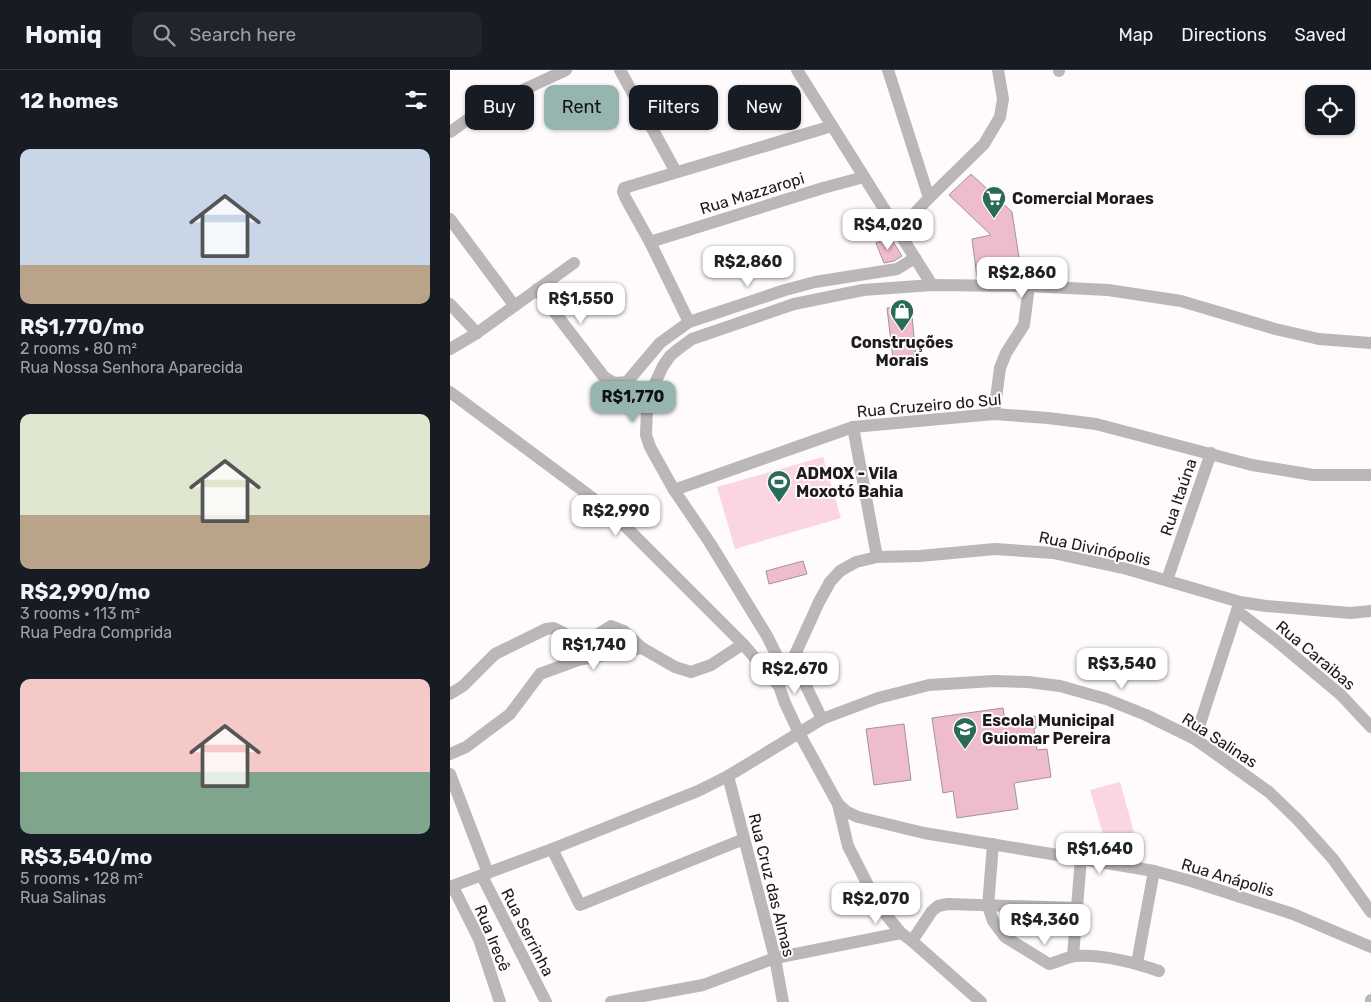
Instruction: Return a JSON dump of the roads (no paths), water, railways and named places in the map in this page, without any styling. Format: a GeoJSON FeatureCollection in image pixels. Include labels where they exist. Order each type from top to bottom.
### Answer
{"type":"FeatureCollection","features":[{"type":"Feature","properties":{"kind":"street"},"geometry":{"type":"LineString","coordinates":[[450,132],[484,108],[564,70]]}},
{"type":"Feature","properties":{"kind":"street"},"geometry":{"type":"LineString","coordinates":[[620,70],[676,172]]}},
{"type":"Feature","properties":{"kind":"street"},"geometry":{"type":"LineString","coordinates":[[797,70],[932,285]]}},
{"type":"Feature","properties":{"kind":"street"},"geometry":{"type":"LineString","coordinates":[[888,70],[928,198]]}},
{"type":"Feature","properties":{"kind":"street"},"geometry":{"type":"LineString","coordinates":[[898,231],[928,198],[984,144],[1000,118],[1003,99],[998,70]]}},
{"type":"Feature","properties":{"kind":"street"},"geometry":{"type":"LineString","coordinates":[[689,322],[650,242],[626,199],[623,192],[624,188],[832,126]]}},
{"type":"Feature","properties":{"kind":"street","name":"Rua Mazzaropi"},"geometry":{"type":"LineString","coordinates":[[650,242],[864,177]]}},
{"type":"Feature","properties":{"kind":"street"},"geometry":{"type":"LineString","coordinates":[[450,219],[514,305]]}},
{"type":"Feature","properties":{"kind":"street"},"geometry":{"type":"LineString","coordinates":[[537,288],[604,377],[614,383],[627,382],[660,343],[689,322],[815,282],[897,269],[915,258]]}},
{"type":"Feature","properties":{"kind":"street"},"geometry":{"type":"LineString","coordinates":[[450,349],[477,332],[574,262]]}},
{"type":"Feature","properties":{"kind":"street"},"geometry":{"type":"LineString","coordinates":[[779,686],[782,674],[777,656],[767,636],[710,543],[674,490],[650,447],[646,435],[647,408],[650,394],[663,366],[670,356],[692,340],[794,304],[863,290],[932,285],[1029,286],[1108,290],[1180,301],[1275,329],[1319,339],[1371,343]]}},
{"type":"Feature","properties":{"kind":"street"},"geometry":{"type":"LineString","coordinates":[[994,414],[1000,368],[1006,353],[1024,325],[1029,286]]}},
{"type":"Feature","properties":{"kind":"street"},"geometry":{"type":"LineString","coordinates":[[450,304],[477,332]]}},
{"type":"Feature","properties":{"kind":"street"},"geometry":{"type":"LineString","coordinates":[[627,382],[634,396],[647,408]]}},
{"type":"Feature","properties":{"kind":"street"},"geometry":{"type":"LineString","coordinates":[[450,392],[616,517],[743,644],[779,686],[799,733],[838,804],[848,846],[878,905],[900,933],[912,941],[981,1002]]}},
{"type":"Feature","properties":{"kind":"street","name":"Rua Cruzeiro do Sul"},"geometry":{"type":"LineString","coordinates":[[674,490],[854,427],[994,414],[1096,424],[1252,465],[1313,475],[1371,475]]}},
{"type":"Feature","properties":{"kind":"street"},"geometry":{"type":"LineString","coordinates":[[854,427],[877,557]]}},
{"type":"Feature","properties":{"kind":"street","name":"Rua Itaúna"},"geometry":{"type":"LineString","coordinates":[[1167,580],[1210,454]]}},
{"type":"Feature","properties":{"kind":"street","name":"Rua Divinópolis"},"geometry":{"type":"LineString","coordinates":[[782,674],[793,659],[830,582],[840,571],[848,566],[877,557],[920,556],[995,549],[1022,550],[1062,555],[1127,569],[1167,580],[1238,606],[1266,606],[1350,613],[1371,612]]}},
{"type":"Feature","properties":{"kind":"street"},"geometry":{"type":"LineString","coordinates":[[1195,739],[1238,606]]}},
{"type":"Feature","properties":{"kind":"street","name":"Rua Caraibas"},"geometry":{"type":"LineString","coordinates":[[1238,606],[1341,695],[1371,727]]}},
{"type":"Feature","properties":{"kind":"street"},"geometry":{"type":"LineString","coordinates":[[450,694],[463,686],[495,654],[546,629],[554,628],[577,640],[595,636],[611,626],[624,631],[642,648],[675,667],[691,672],[711,665],[743,644]]}},
{"type":"Feature","properties":{"kind":"street"},"geometry":{"type":"LineString","coordinates":[[450,754],[466,747],[510,714],[540,674],[578,660],[642,648]]}},
{"type":"Feature","properties":{"kind":"street"},"geometry":{"type":"LineString","coordinates":[[793,659],[822,719]]}},
{"type":"Feature","properties":{"kind":"street","name":"Rua Salinas"},"geometry":{"type":"LineString","coordinates":[[451,887],[698,791],[728,776],[822,719],[878,698],[929,685],[994,681],[1028,682],[1060,686],[1106,699],[1146,715],[1195,739],[1269,792],[1298,820],[1333,859],[1371,912]]}},
{"type":"Feature","properties":{"kind":"street","name":"Rua Serrinha"},"geometry":{"type":"LineString","coordinates":[[450,774],[485,875],[546,1002]]}},
{"type":"Feature","properties":{"kind":"street","name":"Rua Cruz das Almas"},"geometry":{"type":"LineString","coordinates":[[728,776],[775,958],[783,1002]]}},
{"type":"Feature","properties":{"kind":"street","name":"Rua Anápolis"},"geometry":{"type":"LineString","coordinates":[[838,804],[847,812],[858,817],[924,833],[1154,871],[1292,914],[1371,947]]}},
{"type":"Feature","properties":{"kind":"street"},"geometry":{"type":"LineString","coordinates":[[552,849],[580,905],[744,839]]}},
{"type":"Feature","properties":{"kind":"street"},"geometry":{"type":"LineString","coordinates":[[994,844],[988,906],[993,921],[1005,937],[1049,964],[1073,956],[1096,956],[1137,963],[1160,971]]}},
{"type":"Feature","properties":{"kind":"street"},"geometry":{"type":"LineString","coordinates":[[1073,956],[1081,858]]}},
{"type":"Feature","properties":{"kind":"street"},"geometry":{"type":"LineString","coordinates":[[1137,963],[1154,871]]}},
{"type":"Feature","properties":{"kind":"street","name":"Rua Irecê"},"geometry":{"type":"LineString","coordinates":[[451,887],[479,938],[500,1002]]}},
{"type":"Feature","properties":{"kind":"street"},"geometry":{"type":"LineString","coordinates":[[912,941],[932,910],[938,906],[948,904],[1077,908]]}},
{"type":"Feature","properties":{"kind":"street"},"geometry":{"type":"LineString","coordinates":[[611,1002],[703,985],[775,958],[900,933]]}},
{"type":"Feature","properties":{"kind":"place","name":"Comercial Moraes"},"geometry":{"type":"Point","coordinates":[994,219]}},
{"type":"Feature","properties":{"kind":"place","name":"Construções Morais"},"geometry":{"type":"Point","coordinates":[902,332]}},
{"type":"Feature","properties":{"kind":"place","name":"ADMOX - Vila Moxotó Bahia"},"geometry":{"type":"Point","coordinates":[779,503]}},
{"type":"Feature","properties":{"kind":"place","name":"Escola Municipal Guiomar Pereira"},"geometry":{"type":"Point","coordinates":[965,750]}}]}
